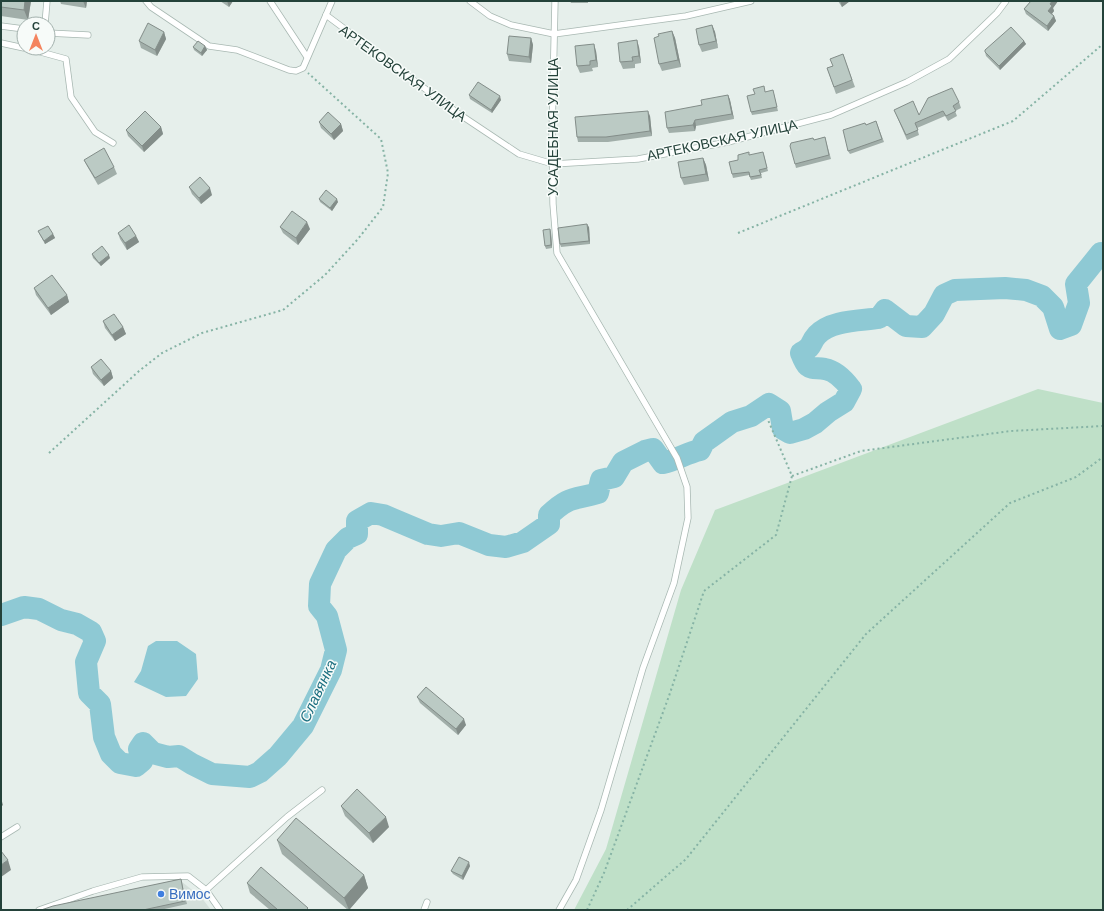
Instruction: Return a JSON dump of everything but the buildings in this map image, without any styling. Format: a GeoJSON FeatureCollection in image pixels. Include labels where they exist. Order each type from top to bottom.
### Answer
{"type":"FeatureCollection","features":[{"type":"Feature","properties":{"kind":"lane"},"geometry":{"type":"LineString","coordinates":[[46,16],[48,1]]}},
{"type":"Feature","properties":{"kind":"lane"},"geometry":{"type":"LineString","coordinates":[[146,1],[151,7],[209,46],[237,50],[289,70],[296,71],[303,68],[332,1]]}},
{"type":"Feature","properties":{"kind":"lane"},"geometry":{"type":"LineString","coordinates":[[270,1],[307,57]]}},
{"type":"Feature","properties":{"kind":"lane"},"geometry":{"type":"LineString","coordinates":[[470,1],[490,16],[504,22],[554,34],[686,16],[751,1]]}},
{"type":"Feature","properties":{"kind":"lane","name":"УСАДЕБНАЯ УЛИЦА"},"geometry":{"type":"LineString","coordinates":[[554,1],[553,204],[557,253],[677,458],[687,487],[688,518],[674,584],[643,668],[601,810],[576,880],[559,910]]}},
{"type":"Feature","properties":{"kind":"lane","name":"АРТЕКОВСКАЯ УЛИЦА"},"geometry":{"type":"LineString","coordinates":[[326,15],[458,114],[519,154],[553,164],[638,159],[728,142],[831,115],[907,82],[948,59],[997,13],[1006,1]]}},
{"type":"Feature","properties":{"kind":"lane"},"geometry":{"type":"LineString","coordinates":[[1,26],[16,28]]}},
{"type":"Feature","properties":{"kind":"lane"},"geometry":{"type":"LineString","coordinates":[[56,33],[88,35]]}},
{"type":"Feature","properties":{"kind":"lane"},"geometry":{"type":"LineString","coordinates":[[1,43],[16,46]]}},
{"type":"Feature","properties":{"kind":"lane"},"geometry":{"type":"LineString","coordinates":[[55,56],[66,59],[71,97],[95,132],[113,143]]}},
{"type":"Feature","properties":{"kind":"lane"},"geometry":{"type":"LineString","coordinates":[[206,890],[287,817],[322,790]]}},
{"type":"Feature","properties":{"kind":"lane"},"geometry":{"type":"LineString","coordinates":[[1,837],[17,827]]}},
{"type":"Feature","properties":{"kind":"lane"},"geometry":{"type":"LineString","coordinates":[[39,910],[93,890],[142,877],[188,876],[206,890],[220,910]]}},
{"type":"Feature","properties":{"kind":"lane"},"geometry":{"type":"LineString","coordinates":[[424,910],[427,902]]}},
{"type":"Feature","properties":{"kind":"path"},"geometry":{"type":"LineString","coordinates":[[738,233],[1014,121],[1103,44]]}},
{"type":"Feature","properties":{"kind":"path"},"geometry":{"type":"LineString","coordinates":[[49,453],[140,370],[162,353],[202,333],[283,310],[325,275],[358,239],[382,207],[388,173],[381,139],[303,68]]}},
{"type":"Feature","properties":{"kind":"path"},"geometry":{"type":"LineString","coordinates":[[587,910],[604,872],[669,696],[704,591],[776,535],[792,476],[768,420]]}},
{"type":"Feature","properties":{"kind":"path"},"geometry":{"type":"LineString","coordinates":[[792,476],[861,451],[1010,431],[1103,426]]}},
{"type":"Feature","properties":{"kind":"path"},"geometry":{"type":"LineString","coordinates":[[627,910],[686,859],[866,634],[1010,503],[1076,477],[1103,457]]}},
{"type":"Feature","properties":{"kind":"shaded area","name":"Вимос"},"geometry":{"type":"Polygon","coordinates":[[[182,882],[201,897],[211,910],[50,910],[182,882]]]}},
{"type":"Feature","properties":{"kind":"green space"},"geometry":{"type":"Polygon","coordinates":[[[1038,389],[1103,403],[1103,910],[574,910],[606,849],[681,590],[715,510],[1038,389]]]}},
{"type":"Feature","properties":{"kind":"water"},"geometry":{"type":"Polygon","coordinates":[[[156,641],[177,641],[196,654],[198,679],[186,696],[166,697],[134,682],[141,671],[148,646],[156,641]]]}},
{"type":"Feature","properties":{"kind":"waterway","name":"Славянка"},"geometry":{"type":"LineString","coordinates":[[1,615],[24,607],[39,609],[61,620],[77,624],[91,632],[95,641],[86,662],[89,693],[100,704],[104,737],[111,754],[120,763],[136,766],[142,761],[139,749],[143,743],[153,753],[168,757],[179,756],[212,774],[250,777],[260,772],[278,756],[303,726],[331,670],[336,650],[327,616],[319,606],[320,584],[336,550],[348,538],[357,534],[357,521],[371,513],[383,515],[428,534],[441,536],[459,533],[489,545],[506,547],[523,542],[549,524],[549,515],[556,509],[572,500],[598,493],[601,480],[614,477],[623,462],[645,451],[653,449],[663,463],[700,450],[704,442],[732,422],[751,416],[769,404],[780,411],[783,429],[790,433],[804,429],[815,423],[828,412],[844,402],[851,389],[833,372],[825,369],[812,368],[807,365],[801,353],[810,347],[817,335],[830,326],[846,322],[879,318],[885,310],[906,326],[922,327],[934,314],[944,295],[955,290],[1005,288],[1026,290],[1042,296],[1053,307],[1060,329],[1071,325],[1079,303],[1076,284],[1101,253],[1103,254]]}},
{"type":"Feature","properties":{"kind":"place","name":"Вимос"},"geometry":{"type":"Point","coordinates":[161,894]}}]}
